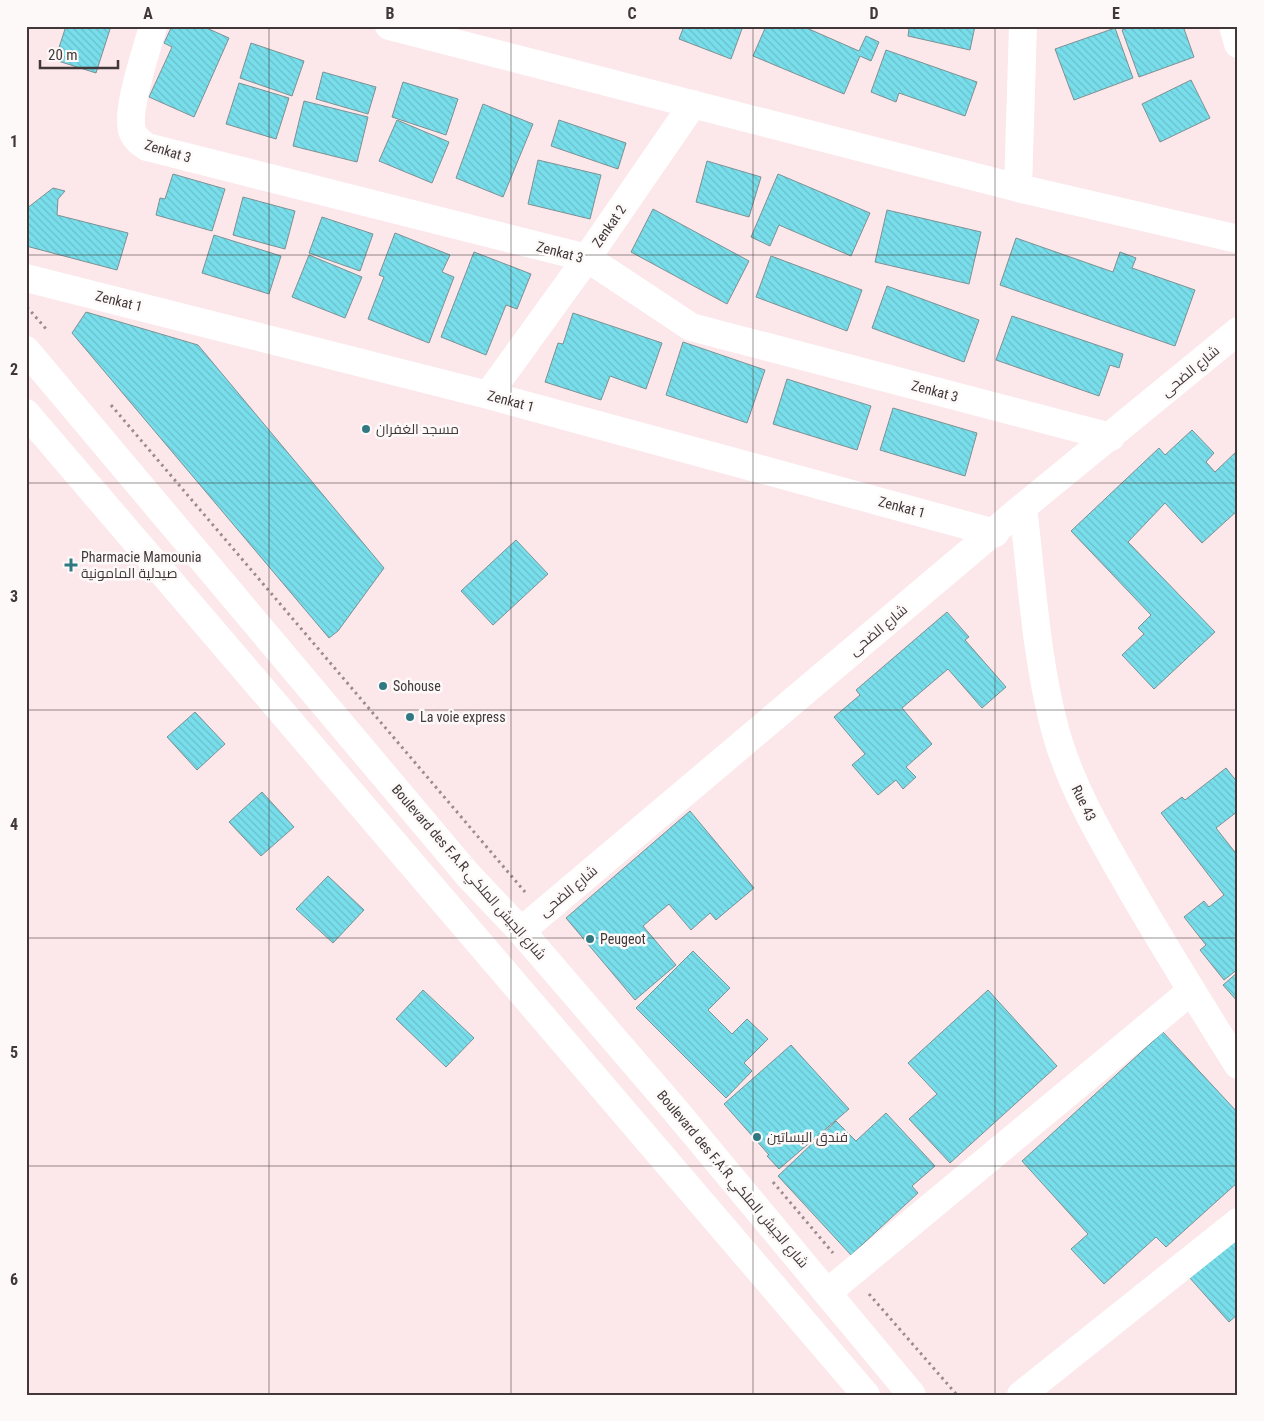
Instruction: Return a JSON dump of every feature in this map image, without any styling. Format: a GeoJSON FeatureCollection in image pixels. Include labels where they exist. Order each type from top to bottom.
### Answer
{"type":"FeatureCollection","features":[{"type":"Feature","properties":{"kind":"street","name":"Zenkat 3"},"geometry":{"type":"LineString","coordinates":[[153,26],[130,114],[133,134],[137,140],[147,147],[586,258],[691,328],[1111,437]]}},
{"type":"Feature","properties":{"kind":"street"},"geometry":{"type":"LineString","coordinates":[[389,26],[1018,188],[1238,239]]}},
{"type":"Feature","properties":{"kind":"street"},"geometry":{"type":"LineString","coordinates":[[1018,188],[1024,26]]}},
{"type":"Feature","properties":{"kind":"street"},"geometry":{"type":"LineString","coordinates":[[1233,26],[1238,44]]}},
{"type":"Feature","properties":{"kind":"street","name":"Zenkat 2"},"geometry":{"type":"LineString","coordinates":[[488,395],[693,104]]}},
{"type":"Feature","properties":{"kind":"street","name":"Zenkat 1"},"geometry":{"type":"LineString","coordinates":[[26,278],[488,395],[995,532]]}},
{"type":"Feature","properties":{"kind":"street","name":"شارع الضحى"},"geometry":{"type":"LineString","coordinates":[[521,931],[1023,508],[1238,331]]}},
{"type":"Feature","properties":{"kind":"street","name":"Boulevard des F.A.R شارع الجيش الملكي"},"geometry":{"type":"LineString","coordinates":[[26,350],[466,874],[521,931],[828,1292],[912,1395]]}},
{"type":"Feature","properties":{"kind":"street"},"geometry":{"type":"LineString","coordinates":[[26,413],[866,1395]]}},
{"type":"Feature","properties":{"kind":"street","name":"Rue 43"},"geometry":{"type":"LineString","coordinates":[[1023,508],[1046,692],[1056,733],[1069,772],[1104,843],[1191,991],[1238,1065]]}},
{"type":"Feature","properties":{"kind":"street"},"geometry":{"type":"LineString","coordinates":[[828,1292],[1191,991]]}},
{"type":"Feature","properties":{"kind":"street"},"geometry":{"type":"LineString","coordinates":[[1021,1395],[1238,1222]]}},
{"type":"Feature","properties":{"kind":"path"},"geometry":{"type":"LineString","coordinates":[[26,306],[52,336]]}},
{"type":"Feature","properties":{"kind":"path"},"geometry":{"type":"LineString","coordinates":[[110,405],[543,912]]}},
{"type":"Feature","properties":{"kind":"path"},"geometry":{"type":"LineString","coordinates":[[851,1273],[957,1395]]}},
{"type":"Feature","properties":{"kind":"building"},"geometry":{"type":"Polygon","coordinates":[[[66,26],[111,26],[96,73],[55,60],[66,26]]]}},
{"type":"Feature","properties":{"kind":"building"},"geometry":{"type":"Polygon","coordinates":[[[172,26],[202,26],[229,38],[194,117],[149,97],[172,47],[164,43],[172,26]]]}},
{"type":"Feature","properties":{"kind":"building"},"geometry":{"type":"Polygon","coordinates":[[[684,26],[743,26],[731,59],[679,39],[684,26]]]}},
{"type":"Feature","properties":{"kind":"building"},"geometry":{"type":"Polygon","coordinates":[[[766,26],[802,26],[859,51],[866,36],[879,42],[871,61],[860,56],[844,94],[753,56],[766,26]]]}},
{"type":"Feature","properties":{"kind":"building"},"geometry":{"type":"Polygon","coordinates":[[[899,26],[975,26],[970,50],[908,36],[909,29],[899,26]]]}},
{"type":"Feature","properties":{"kind":"building"},"geometry":{"type":"Polygon","coordinates":[[[1133,26],[1183,26],[1194,57],[1139,77],[1122,30],[1133,26]]]}},
{"type":"Feature","properties":{"kind":"building"},"geometry":{"type":"Polygon","coordinates":[[[1115,28],[1133,78],[1074,100],[1055,49],[1115,28]]]}},
{"type":"Feature","properties":{"kind":"building"},"geometry":{"type":"Polygon","coordinates":[[[251,43],[304,61],[292,96],[240,78],[251,43]]]}},
{"type":"Feature","properties":{"kind":"building"},"geometry":{"type":"Polygon","coordinates":[[[886,50],[977,82],[965,116],[899,93],[896,102],[871,92],[886,50]]]}},
{"type":"Feature","properties":{"kind":"building"},"geometry":{"type":"Polygon","coordinates":[[[323,72],[376,87],[368,114],[316,99],[323,72]]]}},
{"type":"Feature","properties":{"kind":"building"},"geometry":{"type":"Polygon","coordinates":[[[1191,80],[1210,118],[1160,142],[1142,104],[1191,80]]]}},
{"type":"Feature","properties":{"kind":"building"},"geometry":{"type":"Polygon","coordinates":[[[403,82],[458,99],[446,135],[392,117],[403,82]]]}},
{"type":"Feature","properties":{"kind":"building"},"geometry":{"type":"Polygon","coordinates":[[[239,83],[289,98],[276,139],[226,124],[239,83]]]}},
{"type":"Feature","properties":{"kind":"building"},"geometry":{"type":"Polygon","coordinates":[[[304,101],[368,117],[357,162],[293,146],[304,101]]]}},
{"type":"Feature","properties":{"kind":"building"},"geometry":{"type":"Polygon","coordinates":[[[483,104],[533,124],[503,197],[456,178],[483,104]]]}},
{"type":"Feature","properties":{"kind":"building"},"geometry":{"type":"Polygon","coordinates":[[[397,120],[449,142],[432,183],[379,161],[397,120]]]}},
{"type":"Feature","properties":{"kind":"building"},"geometry":{"type":"Polygon","coordinates":[[[559,120],[626,143],[618,169],[551,146],[559,120]]]}},
{"type":"Feature","properties":{"kind":"building"},"geometry":{"type":"Polygon","coordinates":[[[538,160],[601,175],[590,219],[528,204],[538,160]]]}},
{"type":"Feature","properties":{"kind":"building"},"geometry":{"type":"Polygon","coordinates":[[[707,161],[761,177],[749,217],[696,202],[707,161]]]}},
{"type":"Feature","properties":{"kind":"building"},"geometry":{"type":"Polygon","coordinates":[[[173,174],[225,189],[212,231],[156,215],[160,198],[165,199],[173,174]]]}},
{"type":"Feature","properties":{"kind":"building"},"geometry":{"type":"Polygon","coordinates":[[[778,174],[870,213],[851,256],[779,225],[770,246],[751,237],[778,174]]]}},
{"type":"Feature","properties":{"kind":"building"},"geometry":{"type":"Polygon","coordinates":[[[53,188],[65,191],[58,199],[57,215],[128,233],[117,270],[26,246],[26,209],[53,188]]]}},
{"type":"Feature","properties":{"kind":"building"},"geometry":{"type":"Polygon","coordinates":[[[243,197],[295,211],[285,249],[233,235],[243,197]]]}},
{"type":"Feature","properties":{"kind":"building"},"geometry":{"type":"Polygon","coordinates":[[[653,209],[749,261],[727,304],[631,252],[653,209]]]}},
{"type":"Feature","properties":{"kind":"building"},"geometry":{"type":"Polygon","coordinates":[[[887,210],[981,232],[969,284],[875,262],[887,210]]]}},
{"type":"Feature","properties":{"kind":"building"},"geometry":{"type":"Polygon","coordinates":[[[322,217],[373,234],[360,271],[309,253],[322,217]]]}},
{"type":"Feature","properties":{"kind":"building"},"geometry":{"type":"Polygon","coordinates":[[[395,233],[450,255],[442,272],[454,277],[429,343],[368,319],[384,277],[379,275],[395,233]]]}},
{"type":"Feature","properties":{"kind":"building"},"geometry":{"type":"Polygon","coordinates":[[[214,235],[281,256],[269,294],[202,273],[214,235]]]}},
{"type":"Feature","properties":{"kind":"building"},"geometry":{"type":"Polygon","coordinates":[[[1016,238],[1113,272],[1120,252],[1136,258],[1132,268],[1195,290],[1175,346],[1000,285],[1016,238]]]}},
{"type":"Feature","properties":{"kind":"building"},"geometry":{"type":"Polygon","coordinates":[[[474,252],[531,274],[517,309],[506,305],[486,355],[441,337],[474,252]]]}},
{"type":"Feature","properties":{"kind":"building"},"geometry":{"type":"Polygon","coordinates":[[[309,255],[362,277],[345,318],[292,297],[309,255]]]}},
{"type":"Feature","properties":{"kind":"building"},"geometry":{"type":"Polygon","coordinates":[[[771,256],[862,290],[847,331],[756,297],[771,256]]]}},
{"type":"Feature","properties":{"kind":"building"},"geometry":{"type":"Polygon","coordinates":[[[887,286],[979,320],[964,362],[872,328],[887,286]]]}},
{"type":"Feature","properties":{"kind":"building"},"geometry":{"type":"Polygon","coordinates":[[[86,312],[198,345],[384,568],[338,631],[329,638],[72,333],[86,312]]]}},
{"type":"Feature","properties":{"kind":"building"},"geometry":{"type":"Polygon","coordinates":[[[573,313],[662,343],[646,389],[610,376],[601,400],[545,382],[558,343],[563,344],[573,313]]]}},
{"type":"Feature","properties":{"kind":"building"},"geometry":{"type":"Polygon","coordinates":[[[1012,316],[1123,354],[1119,368],[1110,365],[1099,396],[996,360],[1012,316]]]}},
{"type":"Feature","properties":{"kind":"building"},"geometry":{"type":"Polygon","coordinates":[[[683,342],[765,370],[747,423],[666,395],[683,342]]]}},
{"type":"Feature","properties":{"kind":"building"},"geometry":{"type":"Polygon","coordinates":[[[787,379],[871,406],[857,450],[773,424],[787,379]]]}},
{"type":"Feature","properties":{"kind":"building"},"geometry":{"type":"Polygon","coordinates":[[[893,408],[977,433],[965,476],[880,450],[893,408]]]}},
{"type":"Feature","properties":{"kind":"building"},"geometry":{"type":"Polygon","coordinates":[[[1192,430],[1214,453],[1206,462],[1215,472],[1238,450],[1238,510],[1202,543],[1165,503],[1128,542],[1215,632],[1154,689],[1122,655],[1144,634],[1138,628],[1151,615],[1071,531],[1159,448],[1165,455],[1192,430]]]}},
{"type":"Feature","properties":{"kind":"building"},"geometry":{"type":"Polygon","coordinates":[[[516,540],[548,574],[493,625],[461,591],[516,540]]]}},
{"type":"Feature","properties":{"kind":"building"},"geometry":{"type":"Polygon","coordinates":[[[947,612],[969,637],[965,640],[1006,687],[982,708],[948,669],[902,708],[932,744],[906,767],[916,777],[903,789],[896,780],[878,795],[852,765],[865,754],[834,717],[860,695],[856,690],[947,612]]]}},
{"type":"Feature","properties":{"kind":"building"},"geometry":{"type":"Polygon","coordinates":[[[195,712],[225,744],[197,770],[167,737],[195,712]]]}},
{"type":"Feature","properties":{"kind":"building"},"geometry":{"type":"Polygon","coordinates":[[[1226,768],[1238,783],[1238,811],[1216,828],[1238,856],[1238,969],[1224,980],[1200,950],[1206,945],[1184,917],[1204,901],[1209,907],[1224,895],[1161,813],[1182,797],[1185,800],[1226,768]]]}},
{"type":"Feature","properties":{"kind":"building"},"geometry":{"type":"Polygon","coordinates":[[[262,792],[294,827],[261,856],[229,822],[262,792]]]}},
{"type":"Feature","properties":{"kind":"building"},"geometry":{"type":"Polygon","coordinates":[[[690,811],[754,888],[716,920],[710,913],[691,930],[669,904],[643,926],[676,965],[635,1000],[566,918],[690,811]]]}},
{"type":"Feature","properties":{"kind":"building"},"geometry":{"type":"Polygon","coordinates":[[[328,876],[364,910],[333,943],[296,909],[328,876]]]}},
{"type":"Feature","properties":{"kind":"building"},"geometry":{"type":"Polygon","coordinates":[[[693,951],[730,988],[708,1010],[732,1034],[747,1019],[768,1039],[744,1063],[752,1071],[726,1098],[636,1008],[693,951]]]}},
{"type":"Feature","properties":{"kind":"building"},"geometry":{"type":"Polygon","coordinates":[[[1238,972],[1238,1002],[1223,985],[1238,972]]]}},
{"type":"Feature","properties":{"kind":"building"},"geometry":{"type":"Polygon","coordinates":[[[423,990],[474,1038],[446,1067],[396,1019],[423,990]]]}},
{"type":"Feature","properties":{"kind":"building"},"geometry":{"type":"Polygon","coordinates":[[[988,990],[1057,1066],[950,1163],[909,1119],[937,1094],[908,1063],[988,990]]]}},
{"type":"Feature","properties":{"kind":"building"},"geometry":{"type":"Polygon","coordinates":[[[1163,1032],[1238,1113],[1238,1182],[1166,1247],[1156,1237],[1104,1284],[1071,1249],[1088,1234],[1022,1161],[1163,1032]]]}},
{"type":"Feature","properties":{"kind":"building"},"geometry":{"type":"Polygon","coordinates":[[[791,1045],[849,1109],[779,1169],[724,1104],[791,1045]]]}},
{"type":"Feature","properties":{"kind":"building"},"geometry":{"type":"Polygon","coordinates":[[[886,1113],[935,1166],[912,1186],[918,1193],[851,1255],[778,1176],[836,1121],[856,1141],[886,1113]]]}},
{"type":"Feature","properties":{"kind":"building"},"geometry":{"type":"Polygon","coordinates":[[[1238,1234],[1238,1314],[1229,1322],[1189,1277],[1238,1234]]]}},
{"type":"Feature","properties":{"kind":"place","name":"مسجد الغفران"},"geometry":{"type":"Point","coordinates":[366,429]}},
{"type":"Feature","properties":{"kind":"place","name":"Pharmacie Mamounia صيدلية المامونية"},"geometry":{"type":"Point","coordinates":[71,565]}},
{"type":"Feature","properties":{"kind":"place","name":"Sohouse"},"geometry":{"type":"Point","coordinates":[383,686]}},
{"type":"Feature","properties":{"kind":"place","name":"La voie express"},"geometry":{"type":"Point","coordinates":[410,717]}},
{"type":"Feature","properties":{"kind":"place","name":"Peugeot"},"geometry":{"type":"Point","coordinates":[590,939]}},
{"type":"Feature","properties":{"kind":"place","name":"فندق البساتين"},"geometry":{"type":"Point","coordinates":[757,1137]}}]}
